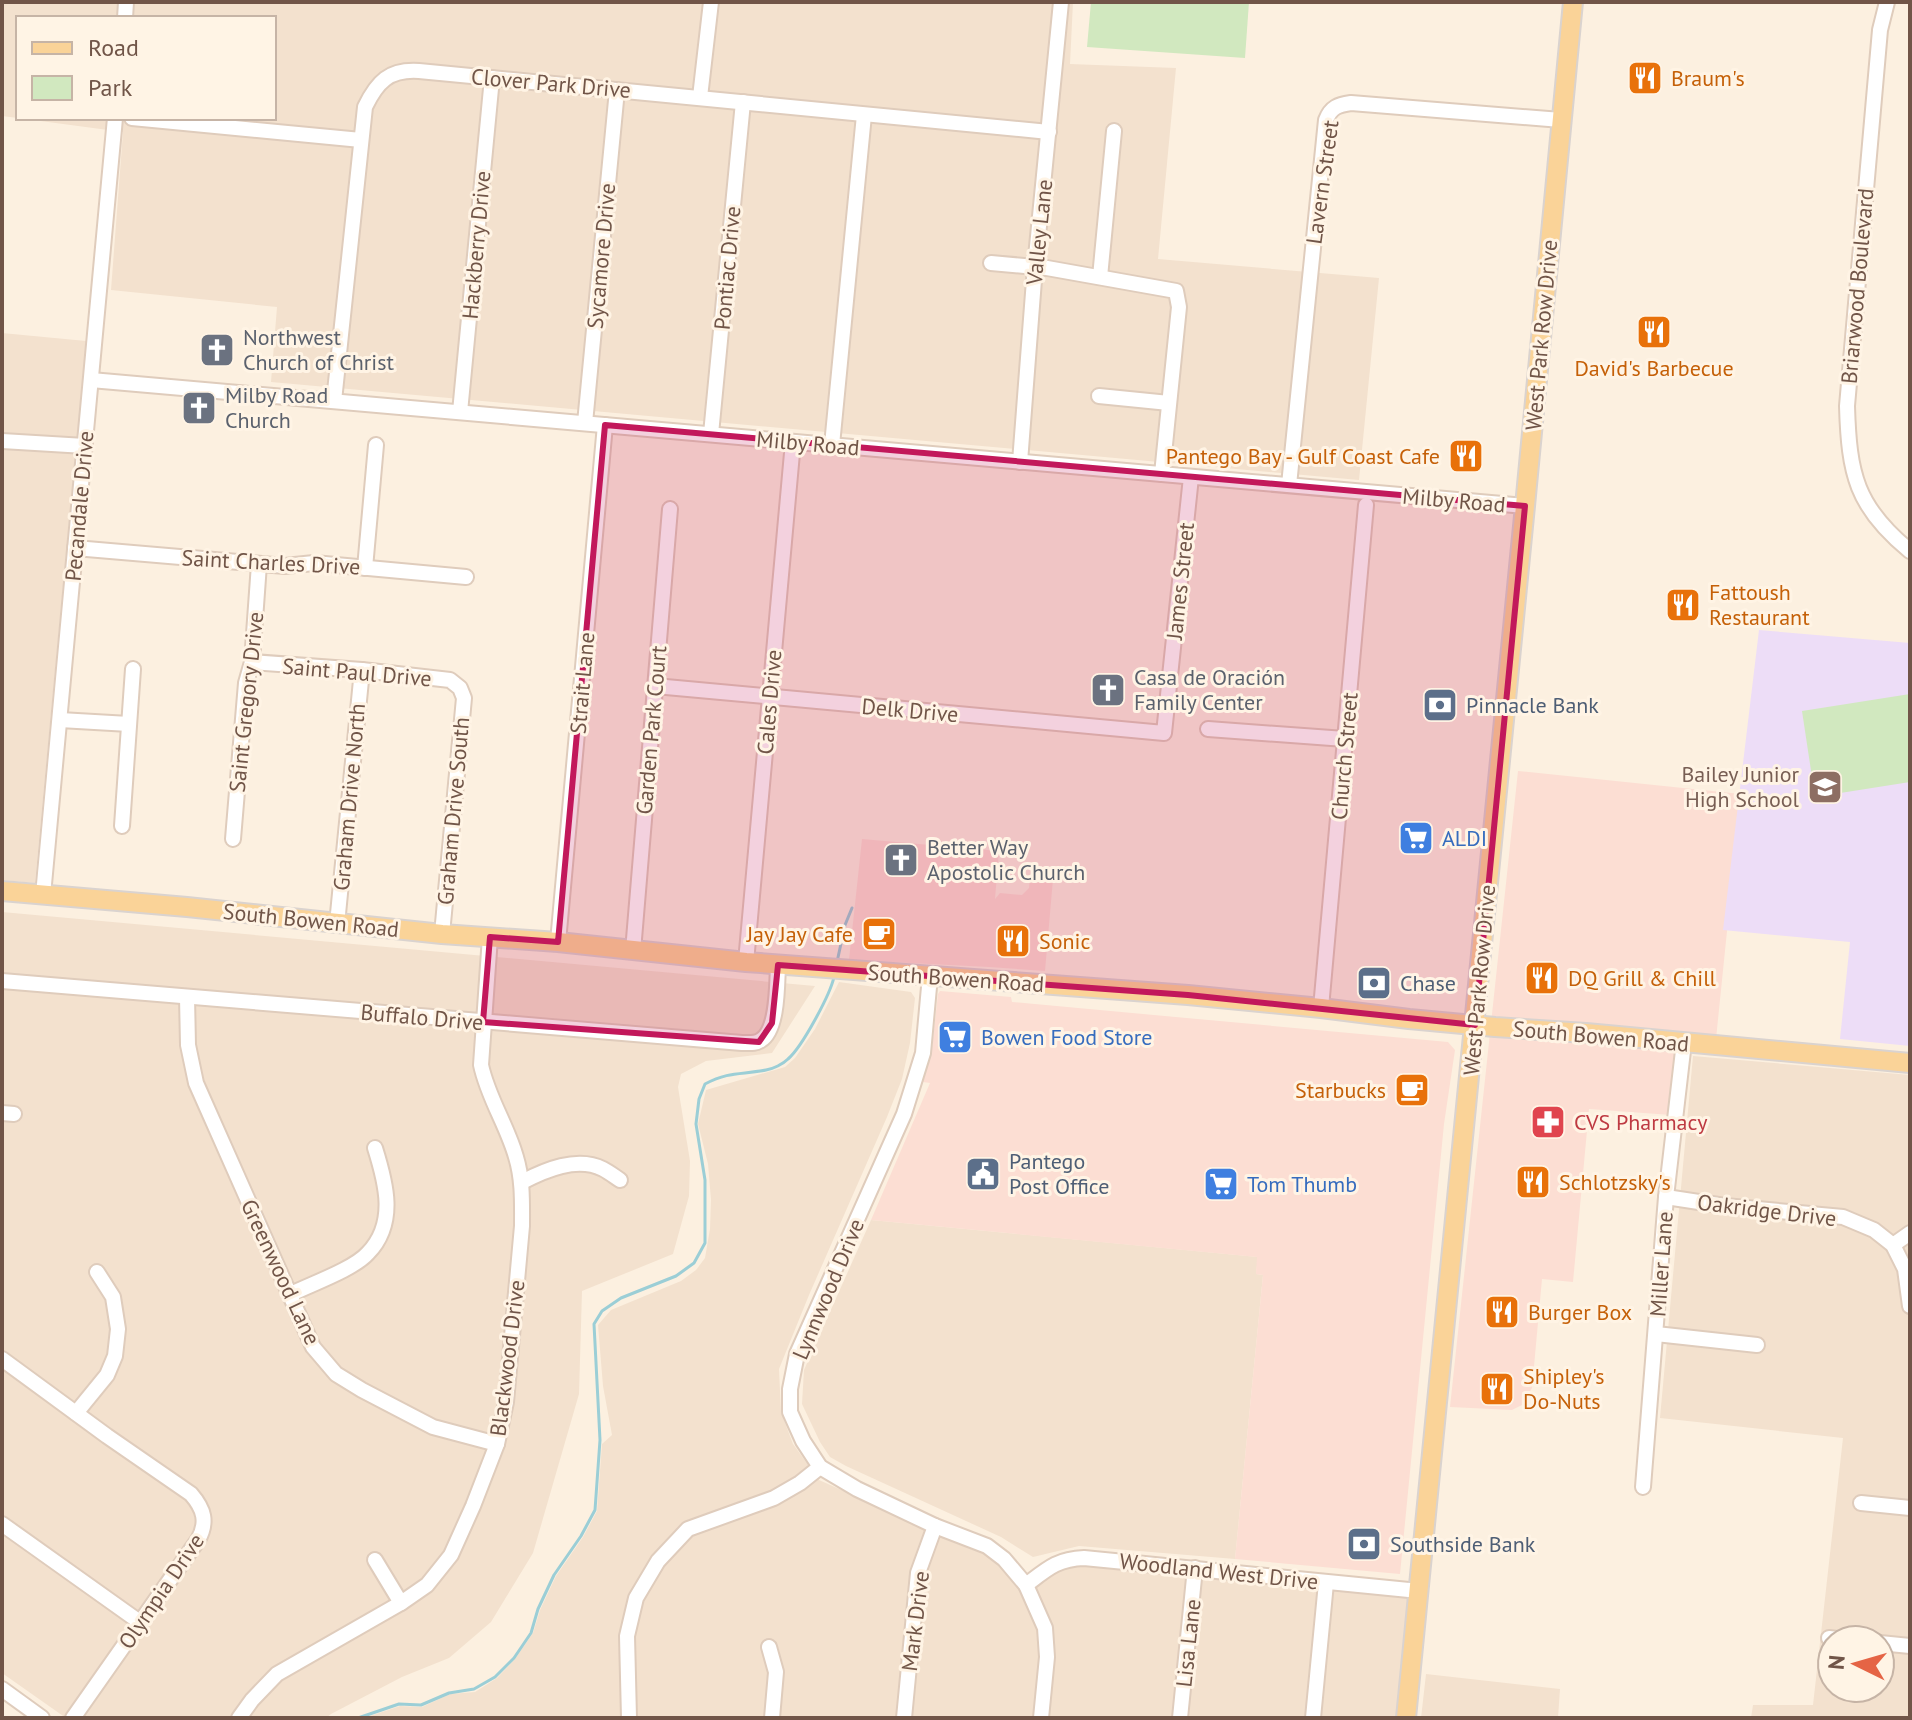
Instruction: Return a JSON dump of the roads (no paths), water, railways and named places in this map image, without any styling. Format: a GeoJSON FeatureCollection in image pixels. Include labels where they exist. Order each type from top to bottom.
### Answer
{"type":"FeatureCollection","features":[{"type":"Feature","properties":{"kind":"main road","name":"West Park Row Drive"},"geometry":{"type":"LineString","coordinates":[[1406,1718],[1573,2]]}},
{"type":"Feature","properties":{"kind":"main road","name":"South Bowen Road"},"geometry":{"type":"LineString","coordinates":[[2,891],[778,965],[1188,995],[1475,1025],[1910,1063]]}},
{"type":"Feature","properties":{"kind":"street"},"geometry":{"type":"LineString","coordinates":[[700,97],[711,2]]}},
{"type":"Feature","properties":{"kind":"street","name":"Valley Lane"},"geometry":{"type":"LineString","coordinates":[[1020,462],[1061,2]]}},
{"type":"Feature","properties":{"kind":"street","name":"Briarwood Boulevard"},"geometry":{"type":"LineString","coordinates":[[1887,2],[1880,30],[1870,136],[1847,406],[1848,439],[1858,486],[1870,511],[1910,551]]}},
{"type":"Feature","properties":{"kind":"street","name":"Clover Park Drive"},"geometry":{"type":"LineString","coordinates":[[334,401],[365,107],[372,93],[391,74],[404,70],[1049,132]]}},
{"type":"Feature","properties":{"kind":"street","name":"Hackberry Drive"},"geometry":{"type":"LineString","coordinates":[[460,412],[492,78]]}},
{"type":"Feature","properties":{"kind":"street","name":"Sycamore Drive"},"geometry":{"type":"LineString","coordinates":[[585,423],[617,90]]}},
{"type":"Feature","properties":{"kind":"street","name":"Pontiac Drive"},"geometry":{"type":"LineString","coordinates":[[711,434],[743,102]]}},
{"type":"Feature","properties":{"kind":"street","name":"Lavern Street"},"geometry":{"type":"LineString","coordinates":[[1289,485],[1326,120],[1330,110],[1351,103],[1561,120]]}},
{"type":"Feature","properties":{"kind":"street"},"geometry":{"type":"LineString","coordinates":[[832,445],[864,115]]}},
{"type":"Feature","properties":{"kind":"street","name":"Pecandale Drive"},"geometry":{"type":"LineString","coordinates":[[43,895],[115,120]]}},
{"type":"Feature","properties":{"kind":"street"},"geometry":{"type":"LineString","coordinates":[[174,120],[236,123],[361,140]]}},
{"type":"Feature","properties":{"kind":"street"},"geometry":{"type":"LineString","coordinates":[[1100,277],[1114,131]]}},
{"type":"Feature","properties":{"kind":"street"},"geometry":{"type":"LineString","coordinates":[[991,263],[1100,277],[1171,289],[1177,294],[1179,307],[1162,474]]}},
{"type":"Feature","properties":{"kind":"street","name":"Milby Road"},"geometry":{"type":"LineString","coordinates":[[91,380],[1525,506]]}},
{"type":"Feature","properties":{"kind":"street"},"geometry":{"type":"LineString","coordinates":[[1099,396],[1169,403]]}},
{"type":"Feature","properties":{"kind":"street","name":"Strait Lane"},"geometry":{"type":"LineString","coordinates":[[558,942],[605,425]]}},
{"type":"Feature","properties":{"kind":"street"},"geometry":{"type":"LineString","coordinates":[[2,441],[85,446]]}},
{"type":"Feature","properties":{"kind":"street","name":"Cales Drive"},"geometry":{"type":"LineString","coordinates":[[746,962],[793,442]]}},
{"type":"Feature","properties":{"kind":"street"},"geometry":{"type":"LineString","coordinates":[[365,568],[376,445]]}},
{"type":"Feature","properties":{"kind":"street","name":"James Street"},"geometry":{"type":"LineString","coordinates":[[1164,733],[1191,477]]}},
{"type":"Feature","properties":{"kind":"street","name":"Church Street"},"geometry":{"type":"LineString","coordinates":[[1321,1008],[1366,505]]}},
{"type":"Feature","properties":{"kind":"street","name":"Garden Park Court"},"geometry":{"type":"LineString","coordinates":[[633,951],[670,509]]}},
{"type":"Feature","properties":{"kind":"street","name":"Saint Charles Drive"},"geometry":{"type":"LineString","coordinates":[[75,548],[285,566],[314,563],[466,577]]}},
{"type":"Feature","properties":{"kind":"street","name":"Saint Gregory Drive"},"geometry":{"type":"LineString","coordinates":[[233,839],[259,564]]}},
{"type":"Feature","properties":{"kind":"street","name":"Saint Paul Drive"},"geometry":{"type":"LineString","coordinates":[[252,662],[450,680],[460,688]]}},
{"type":"Feature","properties":{"kind":"street"},"geometry":{"type":"LineString","coordinates":[[122,826],[133,669]]}},
{"type":"Feature","properties":{"kind":"street","name":"Graham Drive North"},"geometry":{"type":"LineString","coordinates":[[337,924],[362,670]]}},
{"type":"Feature","properties":{"kind":"street","name":"Delk Drive"},"geometry":{"type":"LineString","coordinates":[[655,686],[1164,733]]}},
{"type":"Feature","properties":{"kind":"street","name":"Graham Drive South"},"geometry":{"type":"LineString","coordinates":[[442,934],[464,698],[460,688]]}},
{"type":"Feature","properties":{"kind":"street"},"geometry":{"type":"LineString","coordinates":[[60,720],[129,724]]}},
{"type":"Feature","properties":{"kind":"street"},"geometry":{"type":"LineString","coordinates":[[1208,729],[1345,739]]}},
{"type":"Feature","properties":{"kind":"street","name":"Blackwood Drive"},"geometry":{"type":"LineString","coordinates":[[239,1718],[277,1674],[427,1585],[451,1555],[497,1444],[506,1402],[522,1226],[522,1182],[516,1156],[485,1084],[481,1065],[490,937]]}},
{"type":"Feature","properties":{"kind":"street","name":"Buffalo Drive"},"geometry":{"type":"LineString","coordinates":[[2,981],[742,1043],[759,1042],[769,1033],[778,965]]}},
{"type":"Feature","properties":{"kind":"street","name":"Lynnwood Drive"},"geometry":{"type":"LineString","coordinates":[[930,976],[923,1053],[904,1114],[797,1356],[790,1389],[790,1412],[803,1441],[820,1467],[857,1489],[935,1526],[987,1546],[1004,1559],[1026,1585],[1045,1628],[1047,1657],[1041,1718]]}},
{"type":"Feature","properties":{"kind":"street","name":"Greenwood Lane"},"geometry":{"type":"LineString","coordinates":[[187,997],[188,1045],[196,1083],[313,1347],[336,1374],[433,1427],[497,1444]]}},
{"type":"Feature","properties":{"kind":"street","name":"Miller Lane"},"geometry":{"type":"LineString","coordinates":[[1643,1487],[1666,1197],[1684,1042]]}},
{"type":"Feature","properties":{"kind":"street"},"geometry":{"type":"LineString","coordinates":[[291,1294],[368,1254],[382,1231],[388,1205],[385,1181],[375,1148]]}},
{"type":"Feature","properties":{"kind":"street"},"geometry":{"type":"LineString","coordinates":[[522,1182],[542,1172],[573,1164],[596,1166],[620,1180]]}},
{"type":"Feature","properties":{"kind":"street","name":"Oakridge Drive"},"geometry":{"type":"LineString","coordinates":[[1666,1197],[1843,1217],[1874,1230],[1893,1245]]}},
{"type":"Feature","properties":{"kind":"street"},"geometry":{"type":"LineString","coordinates":[[1910,1233],[1893,1245],[1905,1269],[1910,1306]]}},
{"type":"Feature","properties":{"kind":"street"},"geometry":{"type":"LineString","coordinates":[[76,1413],[107,1375],[115,1356],[118,1329],[113,1297],[97,1272]]}},
{"type":"Feature","properties":{"kind":"street"},"geometry":{"type":"LineString","coordinates":[[1656,1334],[1757,1345]]}},
{"type":"Feature","properties":{"kind":"street","name":"Olympia Drive"},"geometry":{"type":"LineString","coordinates":[[2,1359],[191,1494],[200,1505],[205,1519],[198,1540],[73,1718]]}},
{"type":"Feature","properties":{"kind":"street"},"geometry":{"type":"LineString","coordinates":[[629,1718],[627,1636],[636,1598],[658,1561],[688,1529],[774,1498],[820,1467]]}},
{"type":"Feature","properties":{"kind":"street"},"geometry":{"type":"LineString","coordinates":[[1861,1503],[1910,1508]]}},
{"type":"Feature","properties":{"kind":"street"},"geometry":{"type":"LineString","coordinates":[[2,1524],[141,1623]]}},
{"type":"Feature","properties":{"kind":"street","name":"Mark Drive"},"geometry":{"type":"LineString","coordinates":[[904,1718],[918,1573],[935,1526]]}},
{"type":"Feature","properties":{"kind":"street","name":"Woodland West Drive"},"geometry":{"type":"LineString","coordinates":[[1026,1585],[1067,1558],[1098,1558],[1419,1591]]}},
{"type":"Feature","properties":{"kind":"street"},"geometry":{"type":"LineString","coordinates":[[375,1560],[401,1603]]}},
{"type":"Feature","properties":{"kind":"street","name":"Lisa Lane"},"geometry":{"type":"LineString","coordinates":[[1180,1718],[1195,1568]]}},
{"type":"Feature","properties":{"kind":"street"},"geometry":{"type":"LineString","coordinates":[[1313,1718],[1326,1583]]}},
{"type":"Feature","properties":{"kind":"street"},"geometry":{"type":"LineString","coordinates":[[769,1647],[776,1672],[772,1718]]}},
{"type":"Feature","properties":{"kind":"street"},"geometry":{"type":"LineString","coordinates":[[2,1689],[42,1718]]}},
{"type":"Feature","properties":{"kind":"waterway"},"geometry":{"type":"LineString","coordinates":[[837,962],[852,908]]}},
{"type":"Feature","properties":{"kind":"waterway"},"geometry":{"type":"LineString","coordinates":[[358,1718],[399,1704],[421,1705],[449,1693],[474,1689],[495,1677],[514,1658],[531,1633],[554,1575],[595,1510],[600,1440],[594,1324],[602,1311],[621,1298],[676,1276],[694,1263],[705,1243],[705,1180],[696,1124],[699,1099],[705,1084],[729,1075],[769,1069],[786,1061],[801,1044],[815,1020],[834,977]]}},
{"type":"Feature","properties":{"kind":"place","name":"Braum's"},"geometry":{"type":"Point","coordinates":[1645,78]}},
{"type":"Feature","properties":{"kind":"place","name":"David's Barbecue"},"geometry":{"type":"Point","coordinates":[1654,332]}},
{"type":"Feature","properties":{"kind":"place","name":"Northwest Church of Christ"},"geometry":{"type":"Point","coordinates":[217,350]}},
{"type":"Feature","properties":{"kind":"place","name":"Milby Road Church"},"geometry":{"type":"Point","coordinates":[199,408]}},
{"type":"Feature","properties":{"kind":"place","name":"Pantego Bay - Gulf Coast Cafe"},"geometry":{"type":"Point","coordinates":[1466,456]}},
{"type":"Feature","properties":{"kind":"place","name":"Fattoush Restaurant"},"geometry":{"type":"Point","coordinates":[1683,605]}},
{"type":"Feature","properties":{"kind":"place","name":"Casa de Oración Family Center"},"geometry":{"type":"Point","coordinates":[1108,690]}},
{"type":"Feature","properties":{"kind":"place","name":"Pinnacle Bank"},"geometry":{"type":"Point","coordinates":[1440,705]}},
{"type":"Feature","properties":{"kind":"place","name":"Bailey Junior High School"},"geometry":{"type":"Point","coordinates":[1825,787]}},
{"type":"Feature","properties":{"kind":"place","name":"ALDI"},"geometry":{"type":"Point","coordinates":[1416,838]}},
{"type":"Feature","properties":{"kind":"place","name":"Better Way Apostolic Church"},"geometry":{"type":"Point","coordinates":[901,860]}},
{"type":"Feature","properties":{"kind":"place","name":"Jay Jay Cafe"},"geometry":{"type":"Point","coordinates":[879,934]}},
{"type":"Feature","properties":{"kind":"place","name":"Sonic"},"geometry":{"type":"Point","coordinates":[1013,941]}},
{"type":"Feature","properties":{"kind":"place","name":"DQ Grill & Chill"},"geometry":{"type":"Point","coordinates":[1542,978]}},
{"type":"Feature","properties":{"kind":"place","name":"Chase"},"geometry":{"type":"Point","coordinates":[1374,983]}},
{"type":"Feature","properties":{"kind":"place","name":"Bowen Food Store"},"geometry":{"type":"Point","coordinates":[955,1037]}},
{"type":"Feature","properties":{"kind":"place","name":"Starbucks"},"geometry":{"type":"Point","coordinates":[1412,1090]}},
{"type":"Feature","properties":{"kind":"place","name":"CVS Pharmacy"},"geometry":{"type":"Point","coordinates":[1548,1122]}},
{"type":"Feature","properties":{"kind":"place","name":"Pantego Post Office"},"geometry":{"type":"Point","coordinates":[983,1174]}},
{"type":"Feature","properties":{"kind":"place","name":"Schlotzsky's"},"geometry":{"type":"Point","coordinates":[1533,1182]}},
{"type":"Feature","properties":{"kind":"place","name":"Tom Thumb"},"geometry":{"type":"Point","coordinates":[1221,1184]}},
{"type":"Feature","properties":{"kind":"place","name":"Burger Box"},"geometry":{"type":"Point","coordinates":[1502,1312]}},
{"type":"Feature","properties":{"kind":"place","name":"Shipley's Do-Nuts"},"geometry":{"type":"Point","coordinates":[1497,1389]}},
{"type":"Feature","properties":{"kind":"place","name":"Southside Bank"},"geometry":{"type":"Point","coordinates":[1364,1544]}}]}
